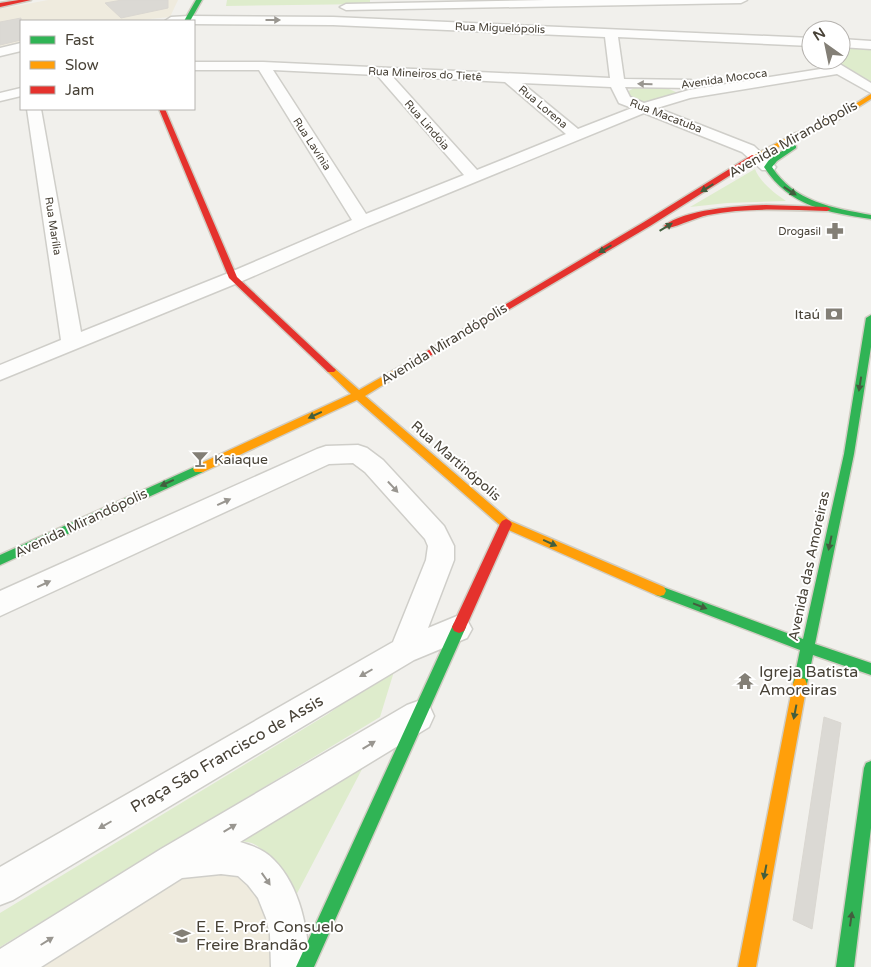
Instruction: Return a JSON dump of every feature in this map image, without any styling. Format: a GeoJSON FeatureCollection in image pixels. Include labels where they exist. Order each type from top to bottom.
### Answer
{"type":"FeatureCollection","features":[{"type":"Feature","properties":{"kind":"main road"},"geometry":{"type":"LineString","coordinates":[[6,2],[28,0]]}},
{"type":"Feature","properties":{"kind":"main road"},"geometry":{"type":"LineString","coordinates":[[190,18],[199,0]]}},
{"type":"Feature","properties":{"kind":"main road","name":"Avenida Mirandópolis"},"geometry":{"type":"LineString","coordinates":[[0,560],[359,395],[639,230],[763,162],[796,135],[837,118],[871,96]]}},
{"type":"Feature","properties":{"kind":"main road","name":"Rua Martinópolis"},"geometry":{"type":"LineString","coordinates":[[162,110],[233,278],[369,406],[506,524],[656,589],[807,647],[871,669]]}},
{"type":"Feature","properties":{"kind":"main road"},"geometry":{"type":"LineString","coordinates":[[763,162],[773,179],[787,190],[827,209]]}},
{"type":"Feature","properties":{"kind":"main road"},"geometry":{"type":"LineString","coordinates":[[662,230],[675,222],[691,216],[728,208],[827,209],[871,218]]}},
{"type":"Feature","properties":{"kind":"main road","name":"Avenida das Amoreiras"},"geometry":{"type":"LineString","coordinates":[[747,967],[807,647],[849,454],[871,318]]}},
{"type":"Feature","properties":{"kind":"main road"},"geometry":{"type":"LineString","coordinates":[[305,967],[506,524]]}},
{"type":"Feature","properties":{"kind":"main road"},"geometry":{"type":"LineString","coordinates":[[844,967],[871,768]]}},
{"type":"Feature","properties":{"kind":"street"},"geometry":{"type":"LineString","coordinates":[[334,7],[492,2],[741,0]]}},
{"type":"Feature","properties":{"kind":"street"},"geometry":{"type":"LineString","coordinates":[[491,28],[492,2]]}},
{"type":"Feature","properties":{"kind":"street"},"geometry":{"type":"LineString","coordinates":[[177,20],[285,8],[295,15],[294,20]]}},
{"type":"Feature","properties":{"kind":"street","name":"Rua Miguelópolis"},"geometry":{"type":"LineString","coordinates":[[190,18],[294,20],[801,41]]}},
{"type":"Feature","properties":{"kind":"street","name":"Rua Macatuba"},"geometry":{"type":"LineString","coordinates":[[611,33],[620,96],[624,100],[726,139],[752,151],[763,162]]}},
{"type":"Feature","properties":{"kind":"street"},"geometry":{"type":"LineString","coordinates":[[792,41],[801,46]]}},
{"type":"Feature","properties":{"kind":"street"},"geometry":{"type":"LineString","coordinates":[[851,44],[871,45]]}},
{"type":"Feature","properties":{"kind":"street"},"geometry":{"type":"LineString","coordinates":[[0,52],[20,48]]}},
{"type":"Feature","properties":{"kind":"street","name":"Rua Mineiros do Tietê"},"geometry":{"type":"LineString","coordinates":[[195,62],[232,66]]}},
{"type":"Feature","properties":{"kind":"street","name":"Rua Mineiros do Tietê"},"geometry":{"type":"LineString","coordinates":[[195,66],[262,66],[618,83]]}},
{"type":"Feature","properties":{"kind":"street","name":"Rua Lavínia"},"geometry":{"type":"LineString","coordinates":[[262,66],[362,222]]}},
{"type":"Feature","properties":{"kind":"street","name":"Avenida Mococa"},"geometry":{"type":"LineString","coordinates":[[0,373],[685,90],[801,69]]}},
{"type":"Feature","properties":{"kind":"street"},"geometry":{"type":"LineString","coordinates":[[840,70],[871,88]]}},
{"type":"Feature","properties":{"kind":"street","name":"Rua Lindóia"},"geometry":{"type":"LineString","coordinates":[[381,72],[474,177]]}},
{"type":"Feature","properties":{"kind":"street","name":"Rua Lorena"},"geometry":{"type":"LineString","coordinates":[[510,79],[577,136]]}},
{"type":"Feature","properties":{"kind":"street","name":"Avenida Mococa"},"geometry":{"type":"LineString","coordinates":[[618,83],[685,90]]}},
{"type":"Feature","properties":{"kind":"street"},"geometry":{"type":"LineString","coordinates":[[0,97],[20,92]]}},
{"type":"Feature","properties":{"kind":"street","name":"Rua Marília"},"geometry":{"type":"LineString","coordinates":[[34,110],[72,343]]}},
{"type":"Feature","properties":{"kind":"street"},"geometry":{"type":"LineString","coordinates":[[0,604],[326,455],[358,454],[374,466],[435,533],[441,546],[440,560],[404,651]]}},
{"type":"Feature","properties":{"kind":"street","name":"Praça São Francisco de Assis"},"geometry":{"type":"LineString","coordinates":[[0,886],[404,651],[457,629]]}},
{"type":"Feature","properties":{"kind":"street"},"geometry":{"type":"LineString","coordinates":[[6,967],[174,862],[418,716]]}},
{"type":"Feature","properties":{"kind":"street"},"geometry":{"type":"LineString","coordinates":[[174,862],[223,856],[235,857],[256,866],[269,882],[285,915],[290,942],[290,967]]}},
{"type":"Feature","properties":{"kind":"shaded area"},"geometry":{"type":"Polygon","coordinates":[[[48,0],[178,0],[170,17],[140,20],[20,20],[20,43],[0,47],[0,9],[48,0]]]}},
{"type":"Feature","properties":{"kind":"shaded area","name":"E. E. Prof. Consuelo Freire Brandão"},"geometry":{"type":"Polygon","coordinates":[[[192,869],[238,871],[272,905],[280,967],[38,967],[192,869]]]}},
{"type":"Feature","properties":{"kind":"green space"},"geometry":{"type":"Polygon","coordinates":[[[227,0],[370,0],[370,4],[226,6],[227,0]]]}},
{"type":"Feature","properties":{"kind":"green space"},"geometry":{"type":"Polygon","coordinates":[[[851,47],[871,48],[871,83],[848,70],[851,70],[851,47]]]}},
{"type":"Feature","properties":{"kind":"green space"},"geometry":{"type":"Polygon","coordinates":[[[634,88],[669,89],[678,93],[677,95],[657,101],[643,102],[637,101],[627,92],[634,88]]]}},
{"type":"Feature","properties":{"kind":"green space"},"geometry":{"type":"Polygon","coordinates":[[[755,169],[764,183],[786,201],[727,203],[690,207],[755,169]]]}},
{"type":"Feature","properties":{"kind":"green space"},"geometry":{"type":"Polygon","coordinates":[[[396,665],[380,717],[0,947],[0,913],[328,714],[396,665]]]}},
{"type":"Feature","properties":{"kind":"green space"},"geometry":{"type":"Polygon","coordinates":[[[371,752],[292,903],[275,866],[262,850],[247,842],[227,844],[371,752]]]}},
{"type":"Feature","properties":{"kind":"building"},"geometry":{"type":"Polygon","coordinates":[[[122,0],[168,0],[168,8],[121,18],[105,3],[122,0]]]}},
{"type":"Feature","properties":{"kind":"building"},"geometry":{"type":"Polygon","coordinates":[[[21,18],[20,40],[0,45],[0,22],[21,18]]]}},
{"type":"Feature","properties":{"kind":"building"},"geometry":{"type":"Polygon","coordinates":[[[824,717],[841,723],[812,929],[793,920],[824,717]]]}},
{"type":"Feature","properties":{"kind":"traffic: fast"},"geometry":{"type":"LineString","coordinates":[[188,20],[199,0]]}},
{"type":"Feature","properties":{"kind":"traffic: fast"},"geometry":{"type":"LineString","coordinates":[[794,147],[774,159],[768,167],[776,180],[786,190],[812,204],[871,217]]}},
{"type":"Feature","properties":{"kind":"traffic: fast"},"geometry":{"type":"LineString","coordinates":[[800,684],[849,454],[871,318]]}},
{"type":"Feature","properties":{"kind":"traffic: fast"},"geometry":{"type":"LineString","coordinates":[[0,560],[199,469]]}},
{"type":"Feature","properties":{"kind":"traffic: fast"},"geometry":{"type":"LineString","coordinates":[[660,591],[807,647],[871,669]]}},
{"type":"Feature","properties":{"kind":"traffic: fast"},"geometry":{"type":"LineString","coordinates":[[305,967],[459,627]]}},
{"type":"Feature","properties":{"kind":"traffic: fast"},"geometry":{"type":"LineString","coordinates":[[845,967],[871,768]]}},
{"type":"Feature","properties":{"kind":"traffic: slow"},"geometry":{"type":"LineString","coordinates":[[755,157],[796,135],[837,118],[871,96]]}},
{"type":"Feature","properties":{"kind":"traffic: slow"},"geometry":{"type":"LineString","coordinates":[[199,469],[359,395],[417,360]]}},
{"type":"Feature","properties":{"kind":"traffic: slow"},"geometry":{"type":"LineString","coordinates":[[331,370],[506,524],[660,591]]}},
{"type":"Feature","properties":{"kind":"traffic: slow"},"geometry":{"type":"LineString","coordinates":[[747,967],[800,684]]}},
{"type":"Feature","properties":{"kind":"traffic: jam"},"geometry":{"type":"LineString","coordinates":[[0,5],[28,0]]}},
{"type":"Feature","properties":{"kind":"traffic: jam"},"geometry":{"type":"LineString","coordinates":[[162,110],[233,278],[331,370]]}},
{"type":"Feature","properties":{"kind":"traffic: jam"},"geometry":{"type":"LineString","coordinates":[[417,360],[647,224],[755,157]]}},
{"type":"Feature","properties":{"kind":"traffic: jam"},"geometry":{"type":"LineString","coordinates":[[668,226],[687,218],[726,210],[766,207],[827,209]]}},
{"type":"Feature","properties":{"kind":"traffic: jam"},"geometry":{"type":"LineString","coordinates":[[459,627],[506,524]]}},
{"type":"Feature","properties":{"kind":"place","name":"Drogasil"},"geometry":{"type":"Point","coordinates":[835,231]}},
{"type":"Feature","properties":{"kind":"place","name":"Itaú"},"geometry":{"type":"Point","coordinates":[834,314]}},
{"type":"Feature","properties":{"kind":"place","name":"Kaiaque"},"geometry":{"type":"Point","coordinates":[200,459]}},
{"type":"Feature","properties":{"kind":"place","name":"Igreja Batista Amoreiras"},"geometry":{"type":"Point","coordinates":[745,681]}},
{"type":"Feature","properties":{"kind":"place","name":"E. E. Prof. Consuelo Freire Brandão"},"geometry":{"type":"Point","coordinates":[182,936]}}]}
